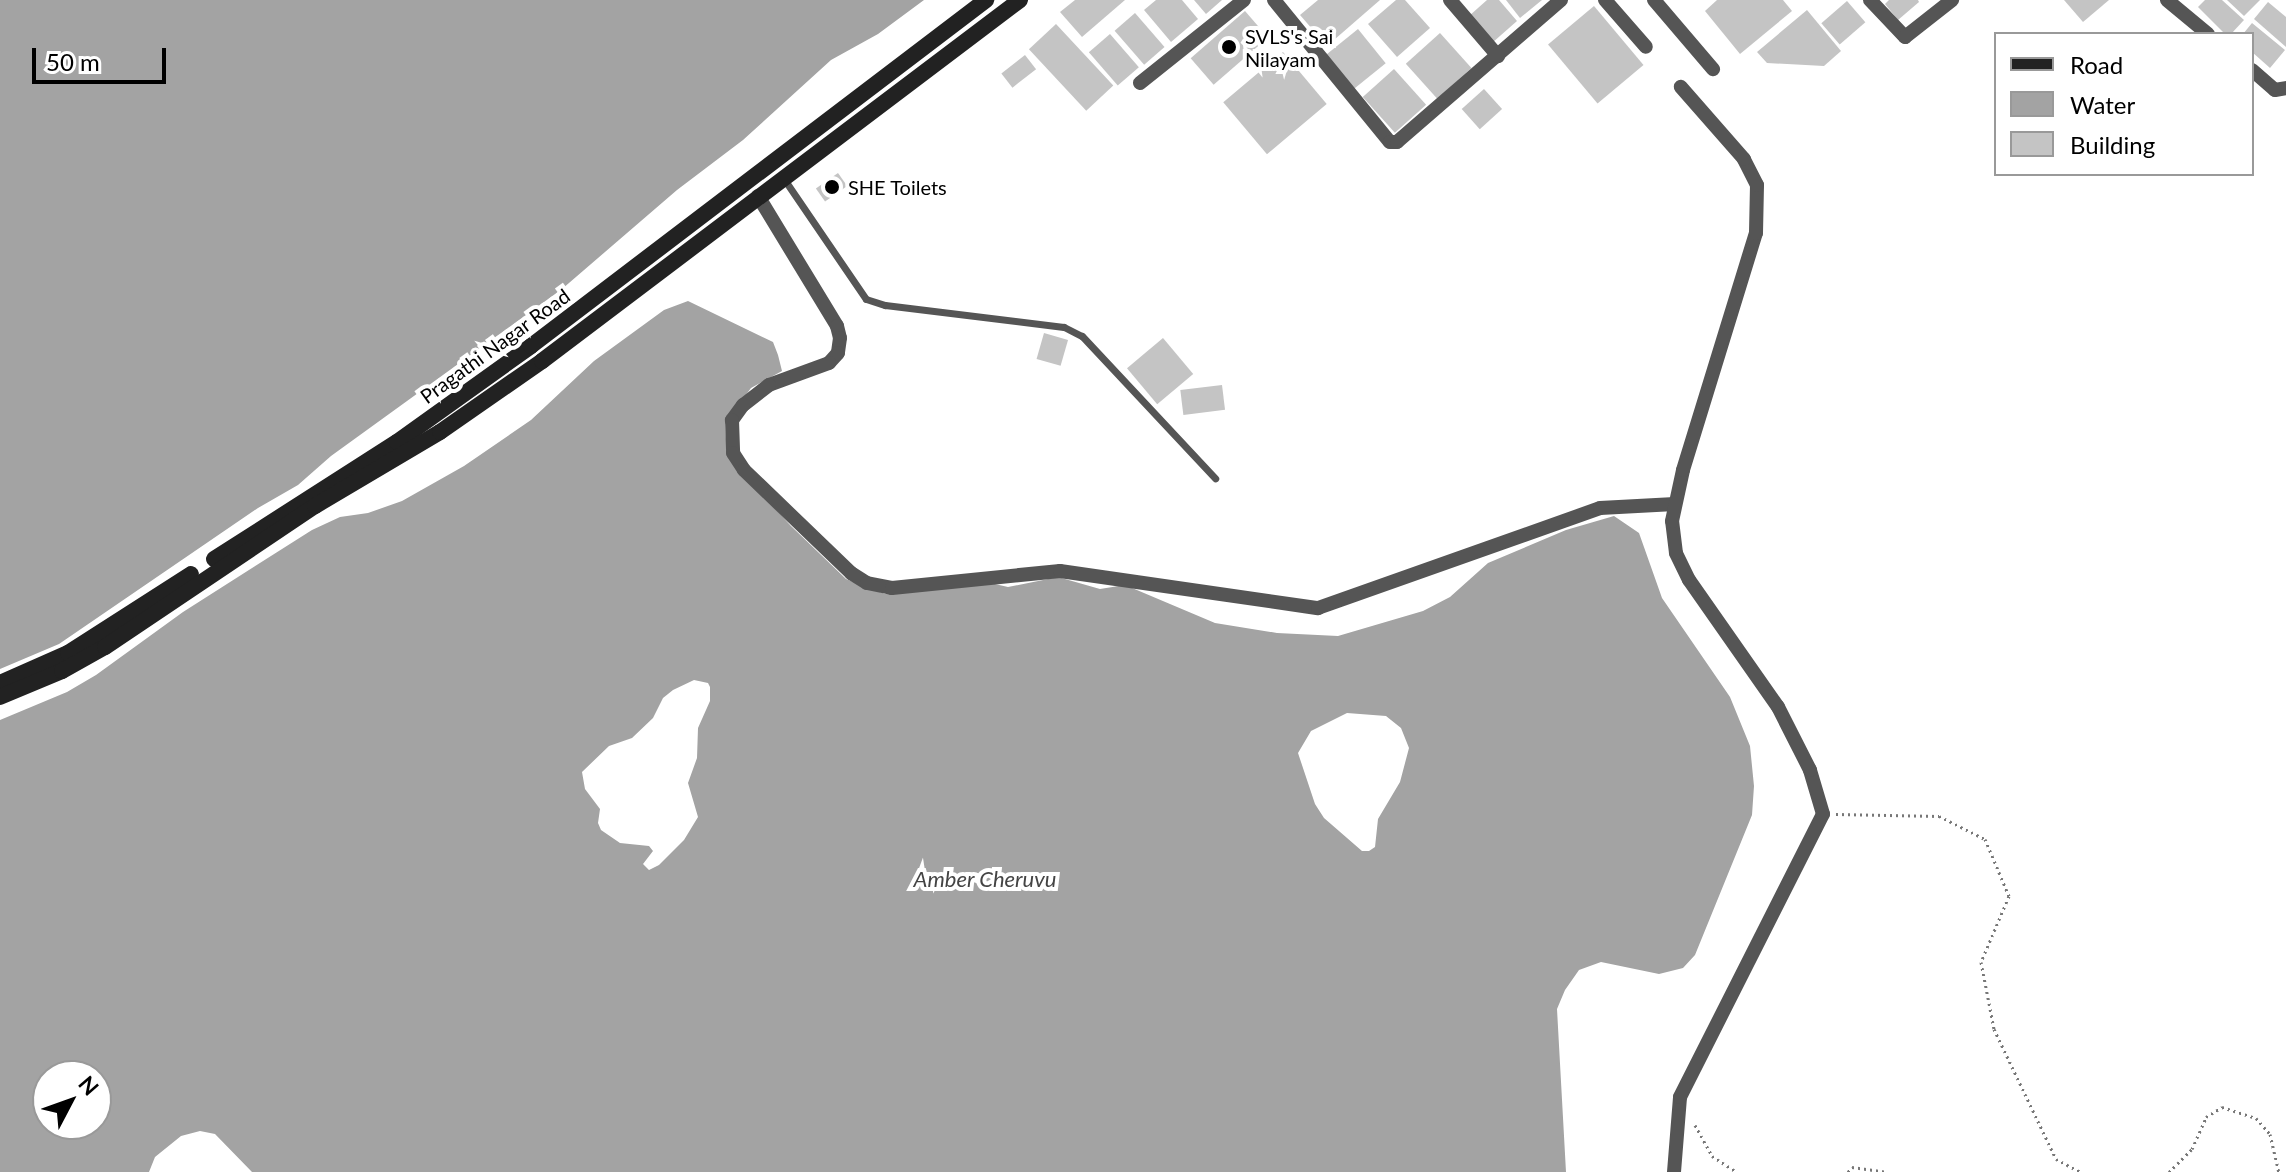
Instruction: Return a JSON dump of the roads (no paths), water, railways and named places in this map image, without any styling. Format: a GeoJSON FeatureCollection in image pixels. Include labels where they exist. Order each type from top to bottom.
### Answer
{"type":"FeatureCollection","features":[{"type":"Feature","properties":{"kind":"main road","name":"Pragathi Nagar Road"},"geometry":{"type":"LineString","coordinates":[[0,683],[68,653],[299,501],[397,442],[531,346],[986,0]]}},
{"type":"Feature","properties":{"kind":"main road","name":"Pragathi Nagar Road"},"geometry":{"type":"LineString","coordinates":[[0,697],[62,671],[105,647],[301,515],[424,441],[542,361],[1020,0]]}},
{"type":"Feature","properties":{"kind":"street"},"geometry":{"type":"LineString","coordinates":[[1140,83],[1244,0]]}},
{"type":"Feature","properties":{"kind":"street"},"geometry":{"type":"LineString","coordinates":[[1274,0],[1390,142],[1397,142],[1561,0]]}},
{"type":"Feature","properties":{"kind":"street"},"geometry":{"type":"LineString","coordinates":[[1450,0],[1498,56]]}},
{"type":"Feature","properties":{"kind":"street"},"geometry":{"type":"LineString","coordinates":[[1605,0],[1646,47]]}},
{"type":"Feature","properties":{"kind":"street"},"geometry":{"type":"LineString","coordinates":[[1654,0],[1713,69]]}},
{"type":"Feature","properties":{"kind":"street"},"geometry":{"type":"LineString","coordinates":[[1870,0],[1905,37],[1952,0]]}},
{"type":"Feature","properties":{"kind":"street"},"geometry":{"type":"LineString","coordinates":[[2170,1],[2206,32]]}},
{"type":"Feature","properties":{"kind":"street"},"geometry":{"type":"LineString","coordinates":[[2254,72],[2275,90],[2286,88]]}},
{"type":"Feature","properties":{"kind":"street"},"geometry":{"type":"LineString","coordinates":[[1674,1172],[1680,1097],[1823,814],[1810,770],[1778,707],[1689,580],[1676,553],[1672,521],[1675,504],[1756,233],[1757,197],[1757,185],[1744,159],[1681,87]]}},
{"type":"Feature","properties":{"kind":"street"},"geometry":{"type":"LineString","coordinates":[[758,196],[837,326],[840,338],[838,353],[829,363],[769,385],[743,405],[732,420],[733,453],[765,491],[851,573],[867,583],[892,588],[1060,571],[1318,608],[1600,508],[1675,504]]}},
{"type":"Feature","properties":{"kind":"lane"},"geometry":{"type":"LineString","coordinates":[[783,177],[866,299],[885,305],[1064,327],[1082,336],[1215,478]]}},
{"type":"Feature","properties":{"kind":"water"},"geometry":{"type":"Polygon","coordinates":[[[0,0],[924,0],[878,34],[831,60],[743,140],[677,190],[562,289],[331,456],[298,485],[258,508],[59,644],[0,669],[0,0]]]}},
{"type":"Feature","properties":{"kind":"water","name":"Amber Cheruvu"},"geometry":{"type":"Polygon","coordinates":[[[688,301],[773,342],[782,371],[751,388],[725,423],[727,456],[791,526],[846,579],[885,594],[986,582],[1008,587],[1058,577],[1100,589],[1125,585],[1215,623],[1277,633],[1338,636],[1423,611],[1450,597],[1488,563],[1566,530],[1614,516],[1639,533],[1662,598],[1730,697],[1750,746],[1754,786],[1752,815],[1695,955],[1683,968],[1659,974],[1601,962],[1579,970],[1565,990],[1557,1009],[1566,1172],[252,1172],[215,1134],[200,1131],[181,1136],[155,1157],[149,1172],[0,1172],[0,720],[67,692],[96,675],[183,612],[312,530],[340,517],[368,513],[402,501],[464,466],[531,420],[594,361],[664,310],[688,301]],[[694,680],[673,690],[663,698],[653,718],[632,738],[609,746],[582,772],[585,789],[600,809],[598,823],[601,830],[620,843],[649,846],[653,851],[643,864],[649,870],[659,865],[684,840],[698,817],[688,783],[697,758],[698,728],[710,701],[708,683],[694,680]],[[1347,713],[1311,731],[1298,753],[1315,804],[1324,818],[1362,851],[1369,851],[1375,847],[1378,819],[1400,782],[1409,748],[1401,728],[1386,716],[1347,713]]]}},
{"type":"Feature","properties":{"kind":"place","name":"SVLS's Sai Nilayam"},"geometry":{"type":"Point","coordinates":[1229,47]}},
{"type":"Feature","properties":{"kind":"place","name":"SHE Toilets"},"geometry":{"type":"Point","coordinates":[832,187]}}]}
